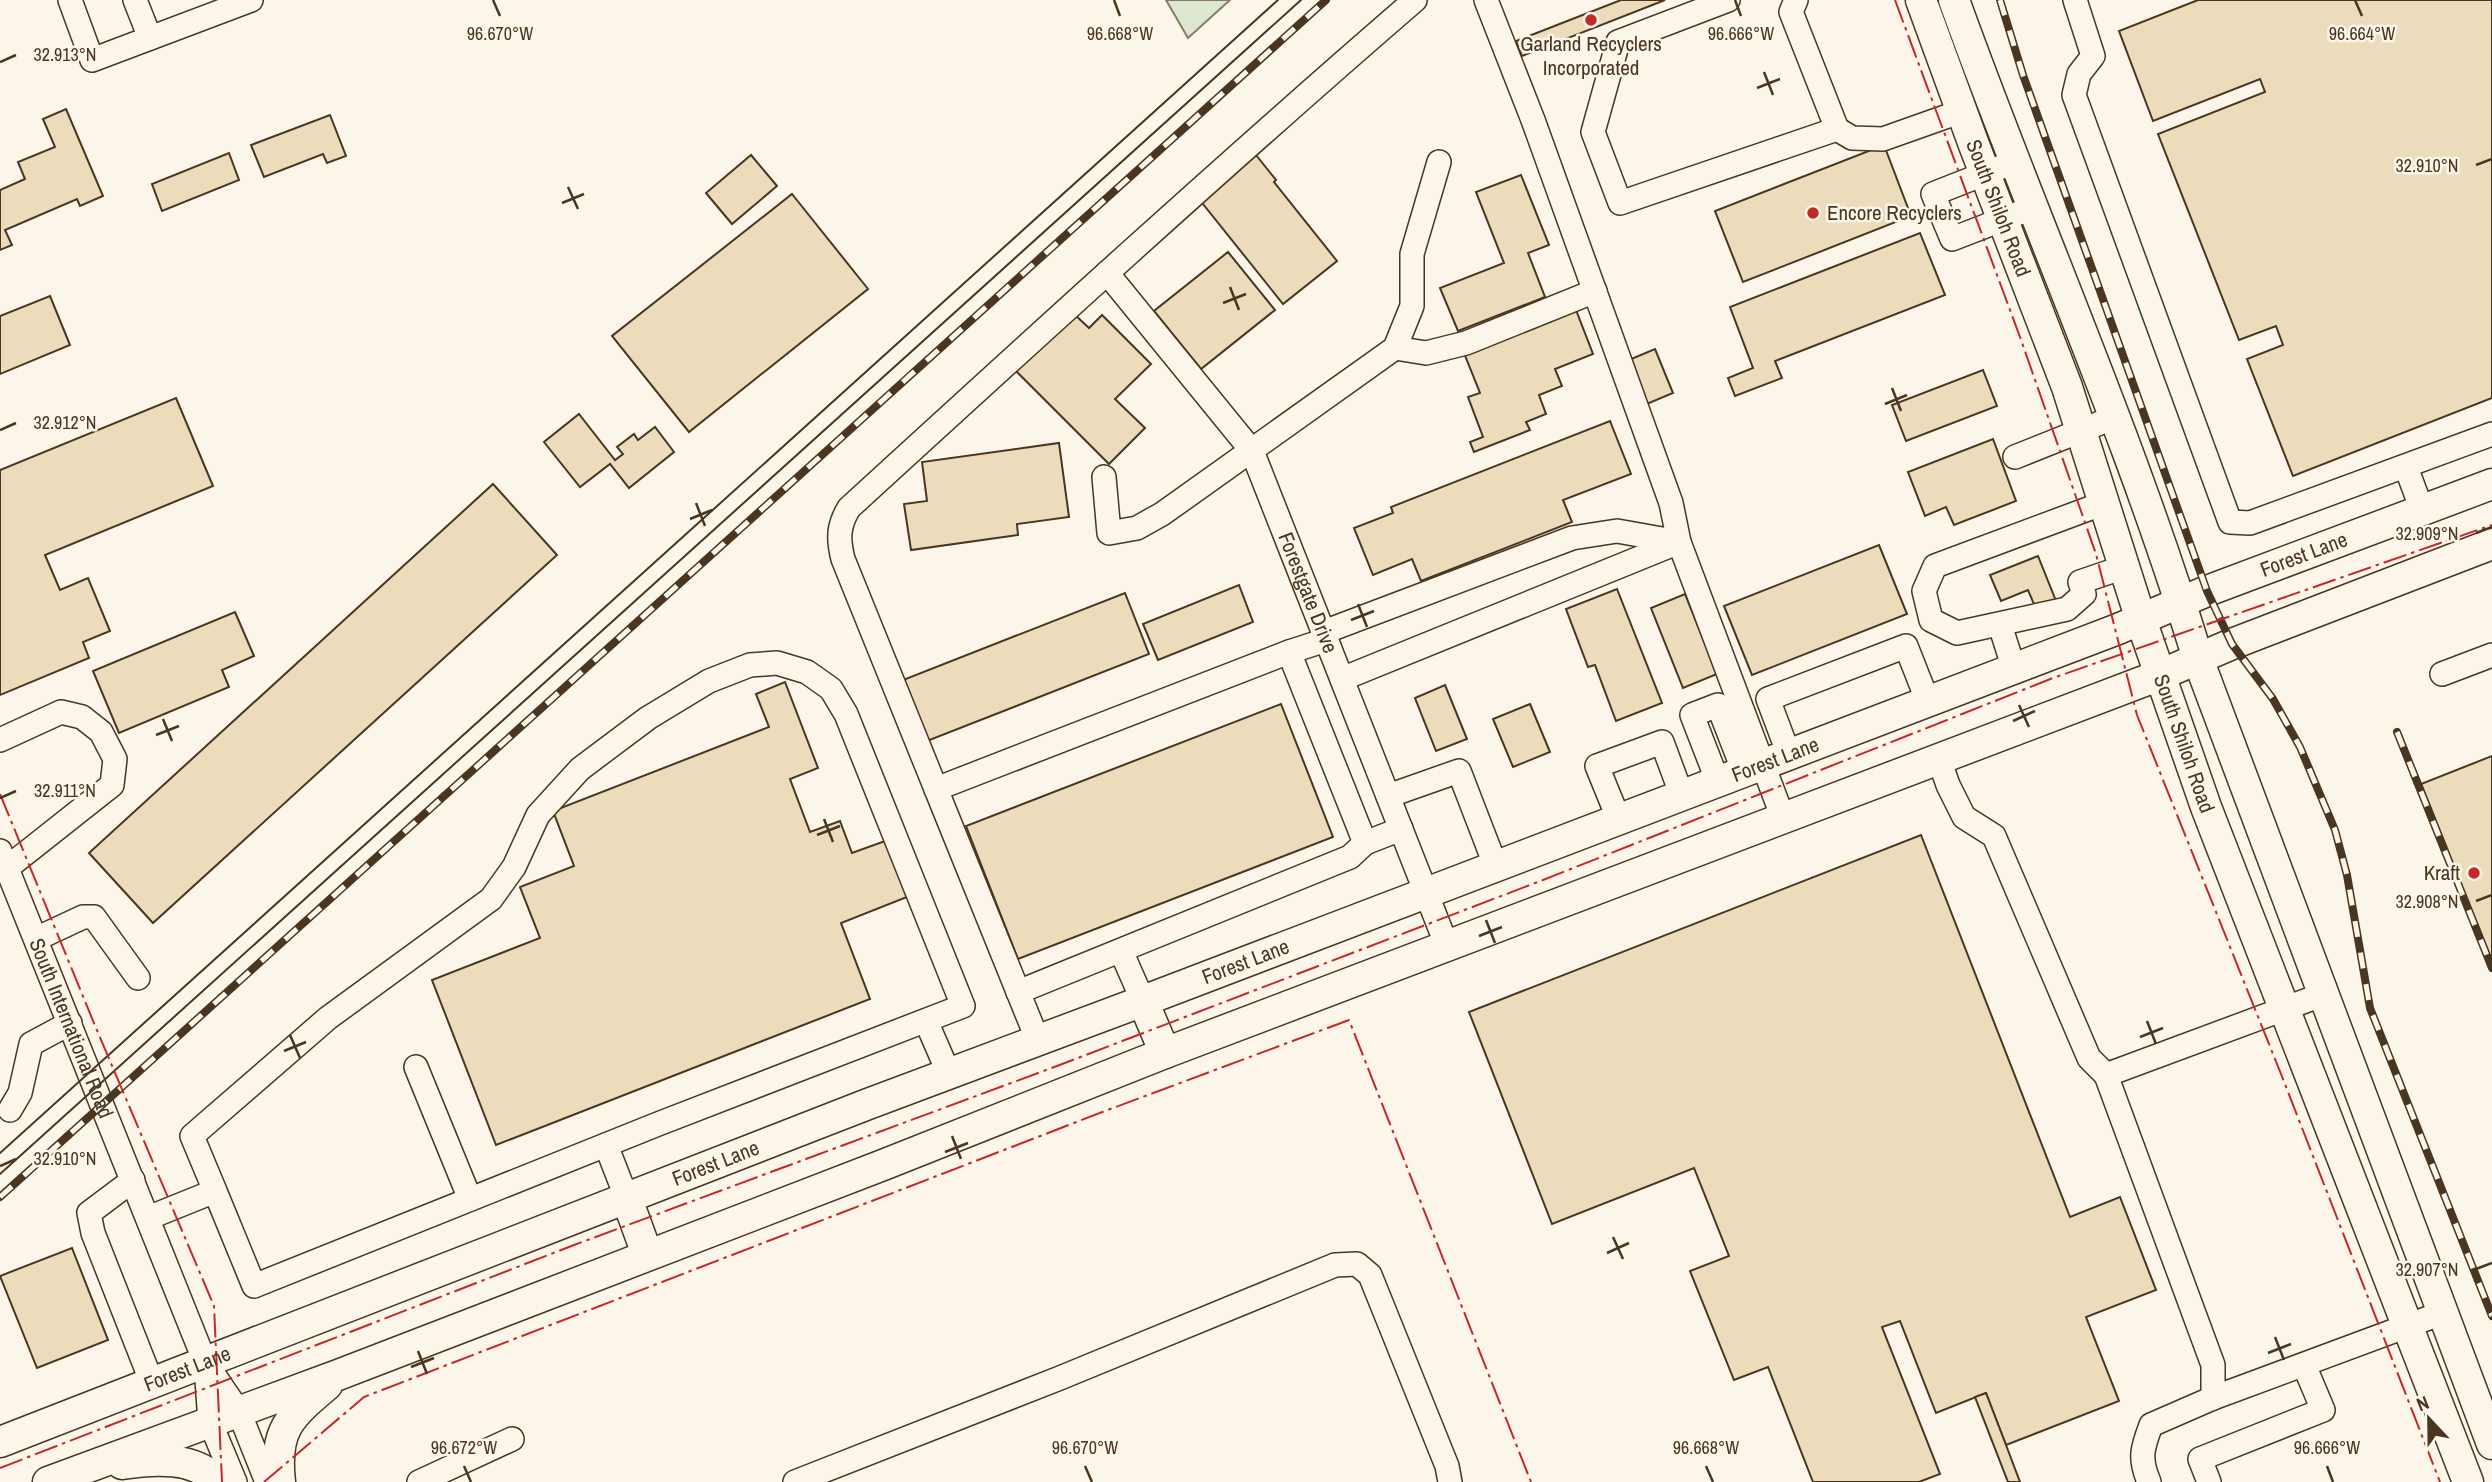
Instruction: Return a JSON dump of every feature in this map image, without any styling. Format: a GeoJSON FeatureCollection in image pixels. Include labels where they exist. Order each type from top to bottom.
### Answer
{"type":"FeatureCollection","features":[{"type":"Feature","properties":{"kind":"main road","name":"South Shiloh Road"},"geometry":{"type":"LineString","coordinates":[[1922,0],[2067,387],[2141,620],[2206,807],[2468,1482]]}},
{"type":"Feature","properties":{"kind":"main road","name":"South Shiloh Road"},"geometry":{"type":"LineString","coordinates":[[1954,0],[2014,162],[2115,417],[2181,602],[2198,659],[2492,1444]]}},
{"type":"Feature","properties":{"kind":"main road","name":"Forest Lane"},"geometry":{"type":"LineString","coordinates":[[0,1442],[949,1074],[1753,769],[2492,484]]}},
{"type":"Feature","properties":{"kind":"main road"},"geometry":{"type":"LineString","coordinates":[[61,1477],[338,1375],[1165,1054],[2160,675],[2492,544]]}},
{"type":"Feature","properties":{"kind":"main road"},"geometry":{"type":"LineString","coordinates":[[1143,1001],[1165,1054]]}},
{"type":"Feature","properties":{"kind":"main road"},"geometry":{"type":"LineString","coordinates":[[627,1199],[648,1254]]}},
{"type":"Feature","properties":{"kind":"main road"},"geometry":{"type":"LineString","coordinates":[[280,1482],[280,1442],[287,1424],[300,1408],[338,1375]]}},
{"type":"Feature","properties":{"kind":"main road"},"geometry":{"type":"LineString","coordinates":[[61,1477],[128,1463],[176,1461],[197,1465],[218,1482]]}},
{"type":"Feature","properties":{"kind":"street"},"geometry":{"type":"LineString","coordinates":[[70,0],[92,60],[150,38],[209,7],[251,0]]}},
{"type":"Feature","properties":{"kind":"street"},"geometry":{"type":"LineString","coordinates":[[135,0],[150,38]]}},
{"type":"Feature","properties":{"kind":"street"},"geometry":{"type":"LineString","coordinates":[[1038,1041],[843,559],[839,541],[841,521],[849,508],[1107,273],[1278,118],[1415,0]]}},
{"type":"Feature","properties":{"kind":"street"},"geometry":{"type":"LineString","coordinates":[[1486,0],[1533,120],[1671,503],[1679,542],[1753,769],[1783,818]]}},
{"type":"Feature","properties":{"kind":"street"},"geometry":{"type":"LineString","coordinates":[[1728,0],[1618,42],[1593,132],[1620,203],[1837,129]]}},
{"type":"Feature","properties":{"kind":"street"},"geometry":{"type":"LineString","coordinates":[[1796,0],[1791,12],[1837,129],[1852,138],[1883,139],[1962,111]]}},
{"type":"Feature","properties":{"kind":"street"},"geometry":{"type":"LineString","coordinates":[[2075,0],[2093,56],[2079,74],[2074,94],[2230,522],[2250,523],[2492,434]]}},
{"type":"Feature","properties":{"kind":"street"},"geometry":{"type":"LineString","coordinates":[[1104,477],[1109,533],[1137,528],[1162,514],[1395,348],[1412,306],[1412,254],[1439,162]]}},
{"type":"Feature","properties":{"kind":"street"},"geometry":{"type":"LineString","coordinates":[[2014,162],[1933,194],[1952,239],[2032,208]]}},
{"type":"Feature","properties":{"kind":"street","name":"Forestgate Drive"},"geometry":{"type":"LineString","coordinates":[[1107,273],[1252,451],[1447,946]]}},
{"type":"Feature","properties":{"kind":"street"},"geometry":{"type":"LineString","coordinates":[[1395,348],[1426,353],[1466,343],[1595,291]]}},
{"type":"Feature","properties":{"kind":"street"},"geometry":{"type":"LineString","coordinates":[[2015,457],[2115,417]]}},
{"type":"Feature","properties":{"kind":"street"},"geometry":{"type":"LineString","coordinates":[[2406,467],[2422,510]]}},
{"type":"Feature","properties":{"kind":"street"},"geometry":{"type":"LineString","coordinates":[[2104,503],[1935,566],[1924,591],[1931,620],[1957,634],[2067,609],[2084,594],[2080,582],[2124,566]]}},
{"type":"Feature","properties":{"kind":"street"},"geometry":{"type":"LineString","coordinates":[[936,789],[1289,652],[1572,538],[1617,531],[1679,542]]}},
{"type":"Feature","properties":{"kind":"street"},"geometry":{"type":"LineString","coordinates":[[1342,679],[1679,542]]}},
{"type":"Feature","properties":{"kind":"street"},"geometry":{"type":"LineString","coordinates":[[2067,609],[2080,643]]}},
{"type":"Feature","properties":{"kind":"street"},"geometry":{"type":"LineString","coordinates":[[2000,625],[2014,669]]}},
{"type":"Feature","properties":{"kind":"street"},"geometry":{"type":"LineString","coordinates":[[1753,769],[1768,699],[1906,646],[1928,702]]}},
{"type":"Feature","properties":{"kind":"street"},"geometry":{"type":"LineString","coordinates":[[1289,652],[1365,844]]}},
{"type":"Feature","properties":{"kind":"street"},"geometry":{"type":"LineString","coordinates":[[2442,674],[2492,655]]}},
{"type":"Feature","properties":{"kind":"street"},"geometry":{"type":"LineString","coordinates":[[777,663],[807,672],[831,689],[846,714],[963,1006],[606,1145],[254,1286],[191,1136],[328,1018],[491,899],[514,867],[538,815],[580,769],[648,718],[709,681],[750,664],[777,663]]}},
{"type":"Feature","properties":{"kind":"street"},"geometry":{"type":"LineString","coordinates":[[0,740],[61,712],[82,718],[101,732],[115,759],[112,785],[3,860]]}},
{"type":"Feature","properties":{"kind":"street"},"geometry":{"type":"LineString","coordinates":[[1619,820],[1597,766],[1662,742],[1682,796]]}},
{"type":"Feature","properties":{"kind":"street"},"geometry":{"type":"LineString","coordinates":[[1939,759],[1964,817],[1994,836],[2089,1058],[2106,1075],[2213,1365],[2213,1398]]}},
{"type":"Feature","properties":{"kind":"street"},"geometry":{"type":"LineString","coordinates":[[1388,796],[1459,771],[1496,867]]}},
{"type":"Feature","properties":{"kind":"street"},"geometry":{"type":"LineString","coordinates":[[1018,992],[1350,857],[1365,844],[1401,829]]}},
{"type":"Feature","properties":{"kind":"street","name":"South International Road"},"geometry":{"type":"LineString","coordinates":[[3,860],[205,1362],[239,1412],[267,1482]]}},
{"type":"Feature","properties":{"kind":"street"},"geometry":{"type":"LineString","coordinates":[[36,939],[83,917],[94,917],[138,978]]}},
{"type":"Feature","properties":{"kind":"street"},"geometry":{"type":"LineString","coordinates":[[1121,951],[1143,1001]]}},
{"type":"Feature","properties":{"kind":"street"},"geometry":{"type":"LineString","coordinates":[[2106,1075],[2324,994]]}},
{"type":"Feature","properties":{"kind":"street"},"geometry":{"type":"LineString","coordinates":[[926,1021],[949,1074]]}},
{"type":"Feature","properties":{"kind":"street"},"geometry":{"type":"LineString","coordinates":[[10,1110],[19,1093],[31,1044],[70,1023]]}},
{"type":"Feature","properties":{"kind":"street"},"geometry":{"type":"LineString","coordinates":[[416,1067],[470,1199]]}},
{"type":"Feature","properties":{"kind":"street"},"geometry":{"type":"LineString","coordinates":[[606,1145],[627,1199]]}},
{"type":"Feature","properties":{"kind":"street"},"geometry":{"type":"LineString","coordinates":[[132,1180],[89,1213],[93,1233],[152,1383]]}},
{"type":"Feature","properties":{"kind":"street"},"geometry":{"type":"LineString","coordinates":[[148,1218],[215,1191]]}},
{"type":"Feature","properties":{"kind":"street"},"geometry":{"type":"LineString","coordinates":[[794,1482],[1048,1383],[1335,1265],[1357,1264],[1370,1275],[1447,1466],[1450,1482]]}},
{"type":"Feature","properties":{"kind":"street"},"geometry":{"type":"LineString","coordinates":[[2149,1482],[2142,1465],[2144,1445],[2151,1425],[2213,1398],[2442,1313]]}},
{"type":"Feature","properties":{"kind":"street","name":"South International Road"},"geometry":{"type":"LineString","coordinates":[[205,1362],[210,1422],[235,1482]]}},
{"type":"Feature","properties":{"kind":"street"},"geometry":{"type":"LineString","coordinates":[[2209,1482],[2200,1458],[2323,1410],[2304,1365]]}},
{"type":"Feature","properties":{"kind":"street"},"geometry":{"type":"LineString","coordinates":[[419,1482],[512,1439]]}},
{"type":"Feature","properties":{"kind":"green space"},"geometry":{"type":"Polygon","coordinates":[[[1166,0],[1230,0],[1188,38],[1166,0]]]}},
{"type":"Feature","properties":{"kind":"building","name":"Garland Recyclers Incorporated"},"geometry":{"type":"Polygon","coordinates":[[[1621,0],[1665,0],[1522,56],[1516,41],[1621,0]]]}},
{"type":"Feature","properties":{"kind":"building"},"geometry":{"type":"Polygon","coordinates":[[[2198,0],[2492,0],[2492,398],[2293,476],[2247,359],[2283,345],[2276,326],[2239,340],[2158,134],[2265,92],[2260,79],[2153,121],[2119,31],[2198,0]]]}},
{"type":"Feature","properties":{"kind":"building"},"geometry":{"type":"Polygon","coordinates":[[[66,109],[103,196],[80,206],[77,199],[5,230],[12,245],[0,250],[0,190],[25,179],[18,162],[55,147],[43,119],[66,109]]]}},
{"type":"Feature","properties":{"kind":"building"},"geometry":{"type":"Polygon","coordinates":[[[330,115],[346,156],[327,163],[323,154],[264,177],[251,145],[330,115]]]}},
{"type":"Feature","properties":{"kind":"building","name":"Encore Recyclers"},"geometry":{"type":"Polygon","coordinates":[[[1884,145],[1911,216],[1743,282],[1715,211],[1884,145]]]}},
{"type":"Feature","properties":{"kind":"building"},"geometry":{"type":"Polygon","coordinates":[[[229,153],[239,180],[162,211],[152,184],[229,153]]]}},
{"type":"Feature","properties":{"kind":"building"},"geometry":{"type":"Polygon","coordinates":[[[751,155],[777,186],[732,224],[706,193],[751,155]]]}},
{"type":"Feature","properties":{"kind":"building"},"geometry":{"type":"Polygon","coordinates":[[[1256,155],[1337,261],[1283,304],[1199,199],[1256,155]]]}},
{"type":"Feature","properties":{"kind":"building"},"geometry":{"type":"Polygon","coordinates":[[[1521,175],[1549,245],[1528,253],[1545,297],[1458,331],[1440,288],[1504,263],[1476,192],[1521,175]]]}},
{"type":"Feature","properties":{"kind":"building"},"geometry":{"type":"Polygon","coordinates":[[[792,194],[868,289],[689,432],[612,336],[792,194]]]}},
{"type":"Feature","properties":{"kind":"building"},"geometry":{"type":"Polygon","coordinates":[[[1920,233],[1945,295],[1775,361],[1782,378],[1735,396],[1728,378],[1753,368],[1730,307],[1920,233]]]}},
{"type":"Feature","properties":{"kind":"building"},"geometry":{"type":"Polygon","coordinates":[[[1228,252],[1275,310],[1201,369],[1154,311],[1228,252]]]}},
{"type":"Feature","properties":{"kind":"building"},"geometry":{"type":"Polygon","coordinates":[[[50,296],[70,345],[0,374],[0,316],[50,296]]]}},
{"type":"Feature","properties":{"kind":"building"},"geometry":{"type":"Polygon","coordinates":[[[1576,310],[1593,354],[1555,369],[1562,386],[1539,395],[1546,414],[1526,422],[1530,430],[1474,452],[1470,442],[1483,437],[1468,397],[1480,393],[1464,353],[1576,310]]]}},
{"type":"Feature","properties":{"kind":"building"},"geometry":{"type":"Polygon","coordinates":[[[1073,313],[1089,328],[1102,315],[1151,364],[1115,399],[1145,428],[1109,464],[1015,370],[1073,313]]]}},
{"type":"Feature","properties":{"kind":"building"},"geometry":{"type":"Polygon","coordinates":[[[1655,349],[1673,393],[1642,406],[1624,362],[1655,349]]]}},
{"type":"Feature","properties":{"kind":"building"},"geometry":{"type":"Polygon","coordinates":[[[1983,370],[1997,406],[1906,441],[1892,405],[1983,370]]]}},
{"type":"Feature","properties":{"kind":"building"},"geometry":{"type":"Polygon","coordinates":[[[176,398],[213,486],[45,555],[60,590],[88,578],[110,631],[83,642],[89,658],[0,695],[0,470],[176,398]]]}},
{"type":"Feature","properties":{"kind":"building"},"geometry":{"type":"Polygon","coordinates":[[[579,414],[615,460],[623,454],[617,447],[634,434],[638,440],[655,427],[674,452],[629,488],[610,464],[580,487],[544,442],[579,414]]]}},
{"type":"Feature","properties":{"kind":"building"},"geometry":{"type":"Polygon","coordinates":[[[1610,421],[1631,474],[1563,500],[1572,522],[1421,581],[1412,559],[1373,575],[1354,528],[1393,513],[1391,507],[1610,421]]]}},
{"type":"Feature","properties":{"kind":"building"},"geometry":{"type":"Polygon","coordinates":[[[1993,439],[2016,501],[1954,525],[1946,507],[1925,516],[1908,472],[1993,439]]]}},
{"type":"Feature","properties":{"kind":"building"},"geometry":{"type":"Polygon","coordinates":[[[1059,443],[1069,517],[1017,524],[1018,535],[911,550],[904,504],[927,501],[922,462],[1059,443]]]}},
{"type":"Feature","properties":{"kind":"building"},"geometry":{"type":"Polygon","coordinates":[[[493,484],[557,555],[153,923],[89,853],[493,484]]]}},
{"type":"Feature","properties":{"kind":"building"},"geometry":{"type":"Polygon","coordinates":[[[1879,545],[1907,614],[1752,675],[1724,606],[1879,545]]]}},
{"type":"Feature","properties":{"kind":"building"},"geometry":{"type":"Polygon","coordinates":[[[2038,556],[2056,601],[2036,609],[2028,590],[2001,601],[1990,575],[2038,556]]]}},
{"type":"Feature","properties":{"kind":"building"},"geometry":{"type":"Polygon","coordinates":[[[1239,585],[1253,622],[1158,660],[1143,624],[1239,585]]]}},
{"type":"Feature","properties":{"kind":"building"},"geometry":{"type":"Polygon","coordinates":[[[1617,589],[1662,703],[1616,721],[1595,665],[1588,667],[1566,609],[1617,589]]]}},
{"type":"Feature","properties":{"kind":"building"},"geometry":{"type":"Polygon","coordinates":[[[1125,593],[1149,654],[927,741],[903,680],[1125,593]]]}},
{"type":"Feature","properties":{"kind":"building"},"geometry":{"type":"Polygon","coordinates":[[[1685,594],[1717,674],[1683,688],[1651,608],[1685,594]]]}},
{"type":"Feature","properties":{"kind":"building"},"geometry":{"type":"Polygon","coordinates":[[[235,612],[254,656],[222,670],[229,687],[119,733],[93,671],[235,612]]]}},
{"type":"Feature","properties":{"kind":"building"},"geometry":{"type":"Polygon","coordinates":[[[785,682],[818,768],[790,779],[810,832],[840,821],[852,853],[885,841],[907,897],[841,923],[870,999],[496,1145],[432,980],[540,938],[520,887],[574,866],[553,811],[769,727],[756,694],[785,682]]]}},
{"type":"Feature","properties":{"kind":"building"},"geometry":{"type":"Polygon","coordinates":[[[1445,685],[1467,739],[1436,751],[1415,698],[1445,685]]]}},
{"type":"Feature","properties":{"kind":"building"},"geometry":{"type":"Polygon","coordinates":[[[1281,704],[1333,837],[1018,959],[966,826],[1281,704]]]}},
{"type":"Feature","properties":{"kind":"building"},"geometry":{"type":"Polygon","coordinates":[[[1530,704],[1550,752],[1513,767],[1493,719],[1530,704]]]}},
{"type":"Feature","properties":{"kind":"building","name":"Kraft"},"geometry":{"type":"Polygon","coordinates":[[[2492,756],[2492,963],[2421,784],[2492,756]]]}},
{"type":"Feature","properties":{"kind":"building"},"geometry":{"type":"Polygon","coordinates":[[[1921,835],[2070,1217],[2120,1197],[2156,1290],[2086,1317],[2119,1401],[2006,1445],[1986,1393],[1936,1413],[1900,1321],[1882,1327],[1940,1474],[1919,1482],[1813,1482],[1768,1367],[1734,1380],[1690,1271],[1729,1256],[1694,1168],[1552,1224],[1469,1012],[1921,835]]]}},
{"type":"Feature","properties":{"kind":"building"},"geometry":{"type":"Polygon","coordinates":[[[72,1248],[108,1340],[37,1368],[0,1276],[72,1248]]]}},
{"type":"Feature","properties":{"kind":"building"},"geometry":{"type":"Polygon","coordinates":[[[1986,1393],[2020,1482],[2008,1482],[1975,1397],[1986,1393]]]}},
{"type":"Feature","properties":{"kind":"tram line"},"geometry":{"type":"LineString","coordinates":[[0,1153],[1278,0]]}},
{"type":"Feature","properties":{"kind":"tram line"},"geometry":{"type":"LineString","coordinates":[[0,1174],[1301,0]]}},
{"type":"Feature","properties":{"kind":"railway"},"geometry":{"type":"LineString","coordinates":[[0,1197],[1326,0]]}},
{"type":"Feature","properties":{"kind":"railway"},"geometry":{"type":"LineString","coordinates":[[2000,0],[2023,75],[2207,591],[2232,644],[2273,699],[2300,747],[2335,830],[2347,875],[2370,1008],[2492,1316]]}},
{"type":"Feature","properties":{"kind":"railway"},"geometry":{"type":"LineString","coordinates":[[2397,732],[2492,968]]}},
{"type":"Feature","properties":{"kind":"power"},"geometry":{"type":"LineString","coordinates":[[1895,0],[2020,337],[2096,554],[2137,715],[2440,1482]]}},
{"type":"Feature","properties":{"kind":"power"},"geometry":{"type":"LineString","coordinates":[[0,1468],[574,1245],[1057,1066],[1543,880],[2053,678],[2492,525]]}},
{"type":"Feature","properties":{"kind":"power"},"geometry":{"type":"LineString","coordinates":[[0,794],[214,1306],[222,1482]]}},
{"type":"Feature","properties":{"kind":"power"},"geometry":{"type":"LineString","coordinates":[[264,1482],[364,1397],[1105,1111],[1349,1020],[1531,1482]]}},
{"type":"Feature","properties":{"kind":"place","name":"Garland Recyclers Incorporated"},"geometry":{"type":"Point","coordinates":[1591,20]}},
{"type":"Feature","properties":{"kind":"place","name":"Encore Recyclers"},"geometry":{"type":"Point","coordinates":[1813,213]}},
{"type":"Feature","properties":{"kind":"place","name":"Kraft"},"geometry":{"type":"Point","coordinates":[2474,873]}}]}
